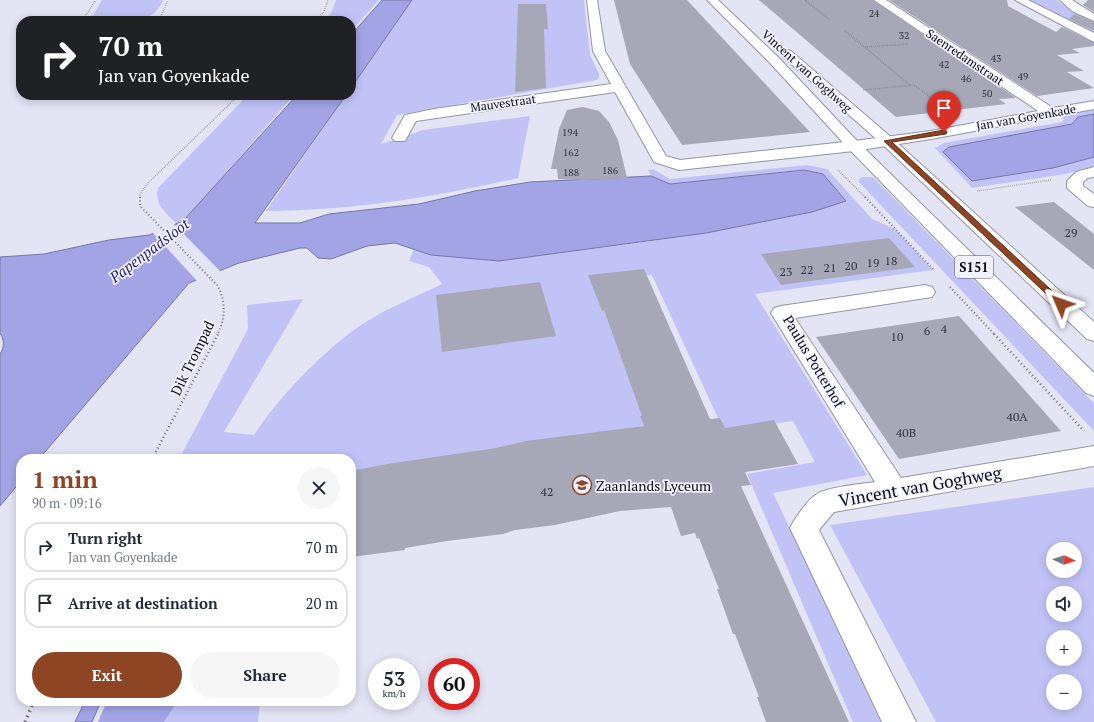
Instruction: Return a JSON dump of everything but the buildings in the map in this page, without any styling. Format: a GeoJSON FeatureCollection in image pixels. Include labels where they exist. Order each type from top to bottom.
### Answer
{"type":"FeatureCollection","features":[{"type":"Feature","properties":{"kind":"street"},"geometry":{"type":"LineString","coordinates":[[592,0],[599,51],[660,159],[679,165],[887,141]]}},
{"type":"Feature","properties":{"kind":"street","name":"Vincent van Goghweg"},"geometry":{"type":"LineString","coordinates":[[712,0],[774,60],[854,146],[1094,387]]}},
{"type":"Feature","properties":{"kind":"street","name":"Vincent van Goghweg"},"geometry":{"type":"LineString","coordinates":[[729,0],[831,93],[887,141],[1094,334]]}},
{"type":"Feature","properties":{"kind":"street","name":"Saenredamstraat"},"geometry":{"type":"LineString","coordinates":[[880,0],[1050,114]]}},
{"type":"Feature","properties":{"kind":"street"},"geometry":{"type":"LineString","coordinates":[[1020,0],[1094,38]]}},
{"type":"Feature","properties":{"kind":"street"},"geometry":{"type":"LineString","coordinates":[[1065,0],[1076,9],[1094,18]]}},
{"type":"Feature","properties":{"kind":"street","name":"Mauvestraat"},"geometry":{"type":"LineString","coordinates":[[400,138],[410,118],[434,113],[619,87]]}},
{"type":"Feature","properties":{"kind":"street","name":"Jan van Goyenkade"},"geometry":{"type":"LineString","coordinates":[[887,141],[1050,114],[1094,105]]}},
{"type":"Feature","properties":{"kind":"street"},"geometry":{"type":"LineString","coordinates":[[1084,193],[1082,175],[1094,172]]}},
{"type":"Feature","properties":{"kind":"street","name":"Paulus Potterhof"},"geometry":{"type":"LineString","coordinates":[[894,490],[781,313],[926,292]]}},
{"type":"Feature","properties":{"kind":"street","name":"Vincent van Goghweg"},"geometry":{"type":"LineString","coordinates":[[899,722],[804,528],[826,502],[894,490],[1091,446]]}},
{"type":"Feature","properties":{"kind":"path"},"geometry":{"type":"LineString","coordinates":[[86,16],[96,0]]}},
{"type":"Feature","properties":{"kind":"path"},"geometry":{"type":"LineString","coordinates":[[161,16],[168,0]]}},
{"type":"Feature","properties":{"kind":"path"},"geometry":{"type":"LineString","coordinates":[[320,16],[324,12],[328,0]]}},
{"type":"Feature","properties":{"kind":"path"},"geometry":{"type":"LineString","coordinates":[[807,0],[805,0],[830,20]]}},
{"type":"Feature","properties":{"kind":"path"},"geometry":{"type":"LineString","coordinates":[[845,31],[911,86]]}},
{"type":"Feature","properties":{"kind":"path"},"geometry":{"type":"LineString","coordinates":[[864,47],[941,41]]}},
{"type":"Feature","properties":{"kind":"path"},"geometry":{"type":"LineString","coordinates":[[831,93],[914,85],[970,127]]}},
{"type":"Feature","properties":{"kind":"path","name":"Dik Trompad"},"geometry":{"type":"LineString","coordinates":[[155,454],[220,332],[225,310],[224,297],[216,285],[140,206],[140,194],[148,183],[234,100]]}},
{"type":"Feature","properties":{"kind":"path"},"geometry":{"type":"LineString","coordinates":[[845,175],[933,269]]}},
{"type":"Feature","properties":{"kind":"path"},"geometry":{"type":"LineString","coordinates":[[973,192],[1061,178],[1084,193]]}},
{"type":"Feature","properties":{"kind":"path"},"geometry":{"type":"LineString","coordinates":[[950,286],[1091,446]]}},
{"type":"Feature","properties":{"kind":"path"},"geometry":{"type":"LineString","coordinates":[[25,722],[32,706]]}},
{"type":"Feature","properties":{"kind":"shaded area"},"geometry":{"type":"Polygon","coordinates":[[[102,0],[163,0],[158,9],[151,16],[93,16],[102,0]]]}},
{"type":"Feature","properties":{"kind":"shaded area"},"geometry":{"type":"Polygon","coordinates":[[[336,0],[379,0],[356,25],[356,16],[328,16],[331,13],[336,0]]]}},
{"type":"Feature","properties":{"kind":"shaded area"},"geometry":{"type":"Polygon","coordinates":[[[412,0],[584,0],[590,55],[599,74],[597,80],[397,115],[381,144],[423,130],[530,116],[518,178],[393,202],[330,209],[266,211],[343,100],[356,100],[356,81],[412,0]]]}},
{"type":"Feature","properties":{"kind":"shaded area"},"geometry":{"type":"Polygon","coordinates":[[[1025,0],[1057,0],[1066,7],[1094,21],[1094,35],[1025,0]]]}},
{"type":"Feature","properties":{"kind":"shaded area"},"geometry":{"type":"Polygon","coordinates":[[[243,100],[290,100],[184,221],[176,223],[164,211],[159,203],[157,194],[158,188],[243,100]]]}},
{"type":"Feature","properties":{"kind":"shaded area"},"geometry":{"type":"Polygon","coordinates":[[[1094,109],[1094,114],[1078,117],[1072,124],[949,147],[944,152],[972,181],[1053,168],[1094,157],[1094,166],[1065,174],[972,188],[935,148],[944,143],[1062,122],[1064,119],[1060,116],[1062,115],[1094,109]]]}},
{"type":"Feature","properties":{"kind":"shaded area"},"geometry":{"type":"Polygon","coordinates":[[[807,165],[827,169],[872,219],[895,229],[933,270],[755,294],[867,475],[773,493],[882,722],[853,722],[747,474],[815,462],[793,421],[724,431],[652,275],[604,280],[654,424],[356,475],[356,454],[182,454],[248,329],[247,305],[303,299],[224,432],[254,435],[287,392],[300,378],[328,351],[355,329],[376,316],[442,284],[429,267],[409,261],[414,249],[431,255],[499,261],[652,241],[788,217],[823,174],[804,170],[669,184],[651,176],[648,170],[653,169],[670,179],[807,165]]]}},
{"type":"Feature","properties":{"kind":"shaded area"},"geometry":{"type":"Polygon","coordinates":[[[862,177],[873,177],[1094,403],[1094,431],[859,182],[859,179],[862,177]]]}},
{"type":"Feature","properties":{"kind":"shaded area"},"geometry":{"type":"Polygon","coordinates":[[[1094,487],[1094,722],[936,722],[830,525],[1094,487]]]}},
{"type":"Feature","properties":{"kind":"shaded area"},"geometry":{"type":"Polygon","coordinates":[[[105,706],[175,706],[164,722],[98,722],[105,706]]]}},
{"type":"Feature","properties":{"kind":"shaded area"},"geometry":{"type":"Polygon","coordinates":[[[175,706],[260,706],[258,722],[164,722],[175,706]]]}},
{"type":"Feature","properties":{"kind":"water"},"geometry":{"type":"Polygon","coordinates":[[[382,0],[412,0],[356,81],[356,29],[382,0]]]}},
{"type":"Feature","properties":{"kind":"water","name":"Papenpadsloot"},"geometry":{"type":"Polygon","coordinates":[[[292,100],[342,100],[255,223],[300,223],[329,214],[419,204],[475,191],[530,182],[651,176],[670,184],[804,170],[823,174],[846,201],[812,212],[706,233],[499,261],[431,255],[395,243],[367,246],[331,259],[318,258],[307,248],[300,248],[239,263],[189,283],[43,454],[16,454],[16,487],[0,506],[0,354],[3,349],[3,343],[0,333],[0,257],[44,254],[109,240],[149,235],[183,221],[292,100]]]}},
{"type":"Feature","properties":{"kind":"water"},"geometry":{"type":"Polygon","coordinates":[[[1094,114],[1094,157],[1053,168],[972,181],[943,152],[949,147],[1072,124],[1078,117],[1094,114]]]}},
{"type":"Feature","properties":{"kind":"water"},"geometry":{"type":"Polygon","coordinates":[[[83,706],[99,706],[92,722],[75,722],[83,706]]]}},
{"type":"Feature","properties":{"kind":"pier"},"geometry":{"type":"Polygon","coordinates":[[[173,223],[221,272],[198,282],[152,232],[173,223]]]}},
{"type":"Feature","properties":{"kind":"place","name":"Zaanlands Lyceum"},"geometry":{"type":"Point","coordinates":[582,485]}},
{"type":"Feature","properties":{"kind":"route"},"geometry":{"type":"LineString","coordinates":[[944,132],[887,141],[1061,304]]}}]}
